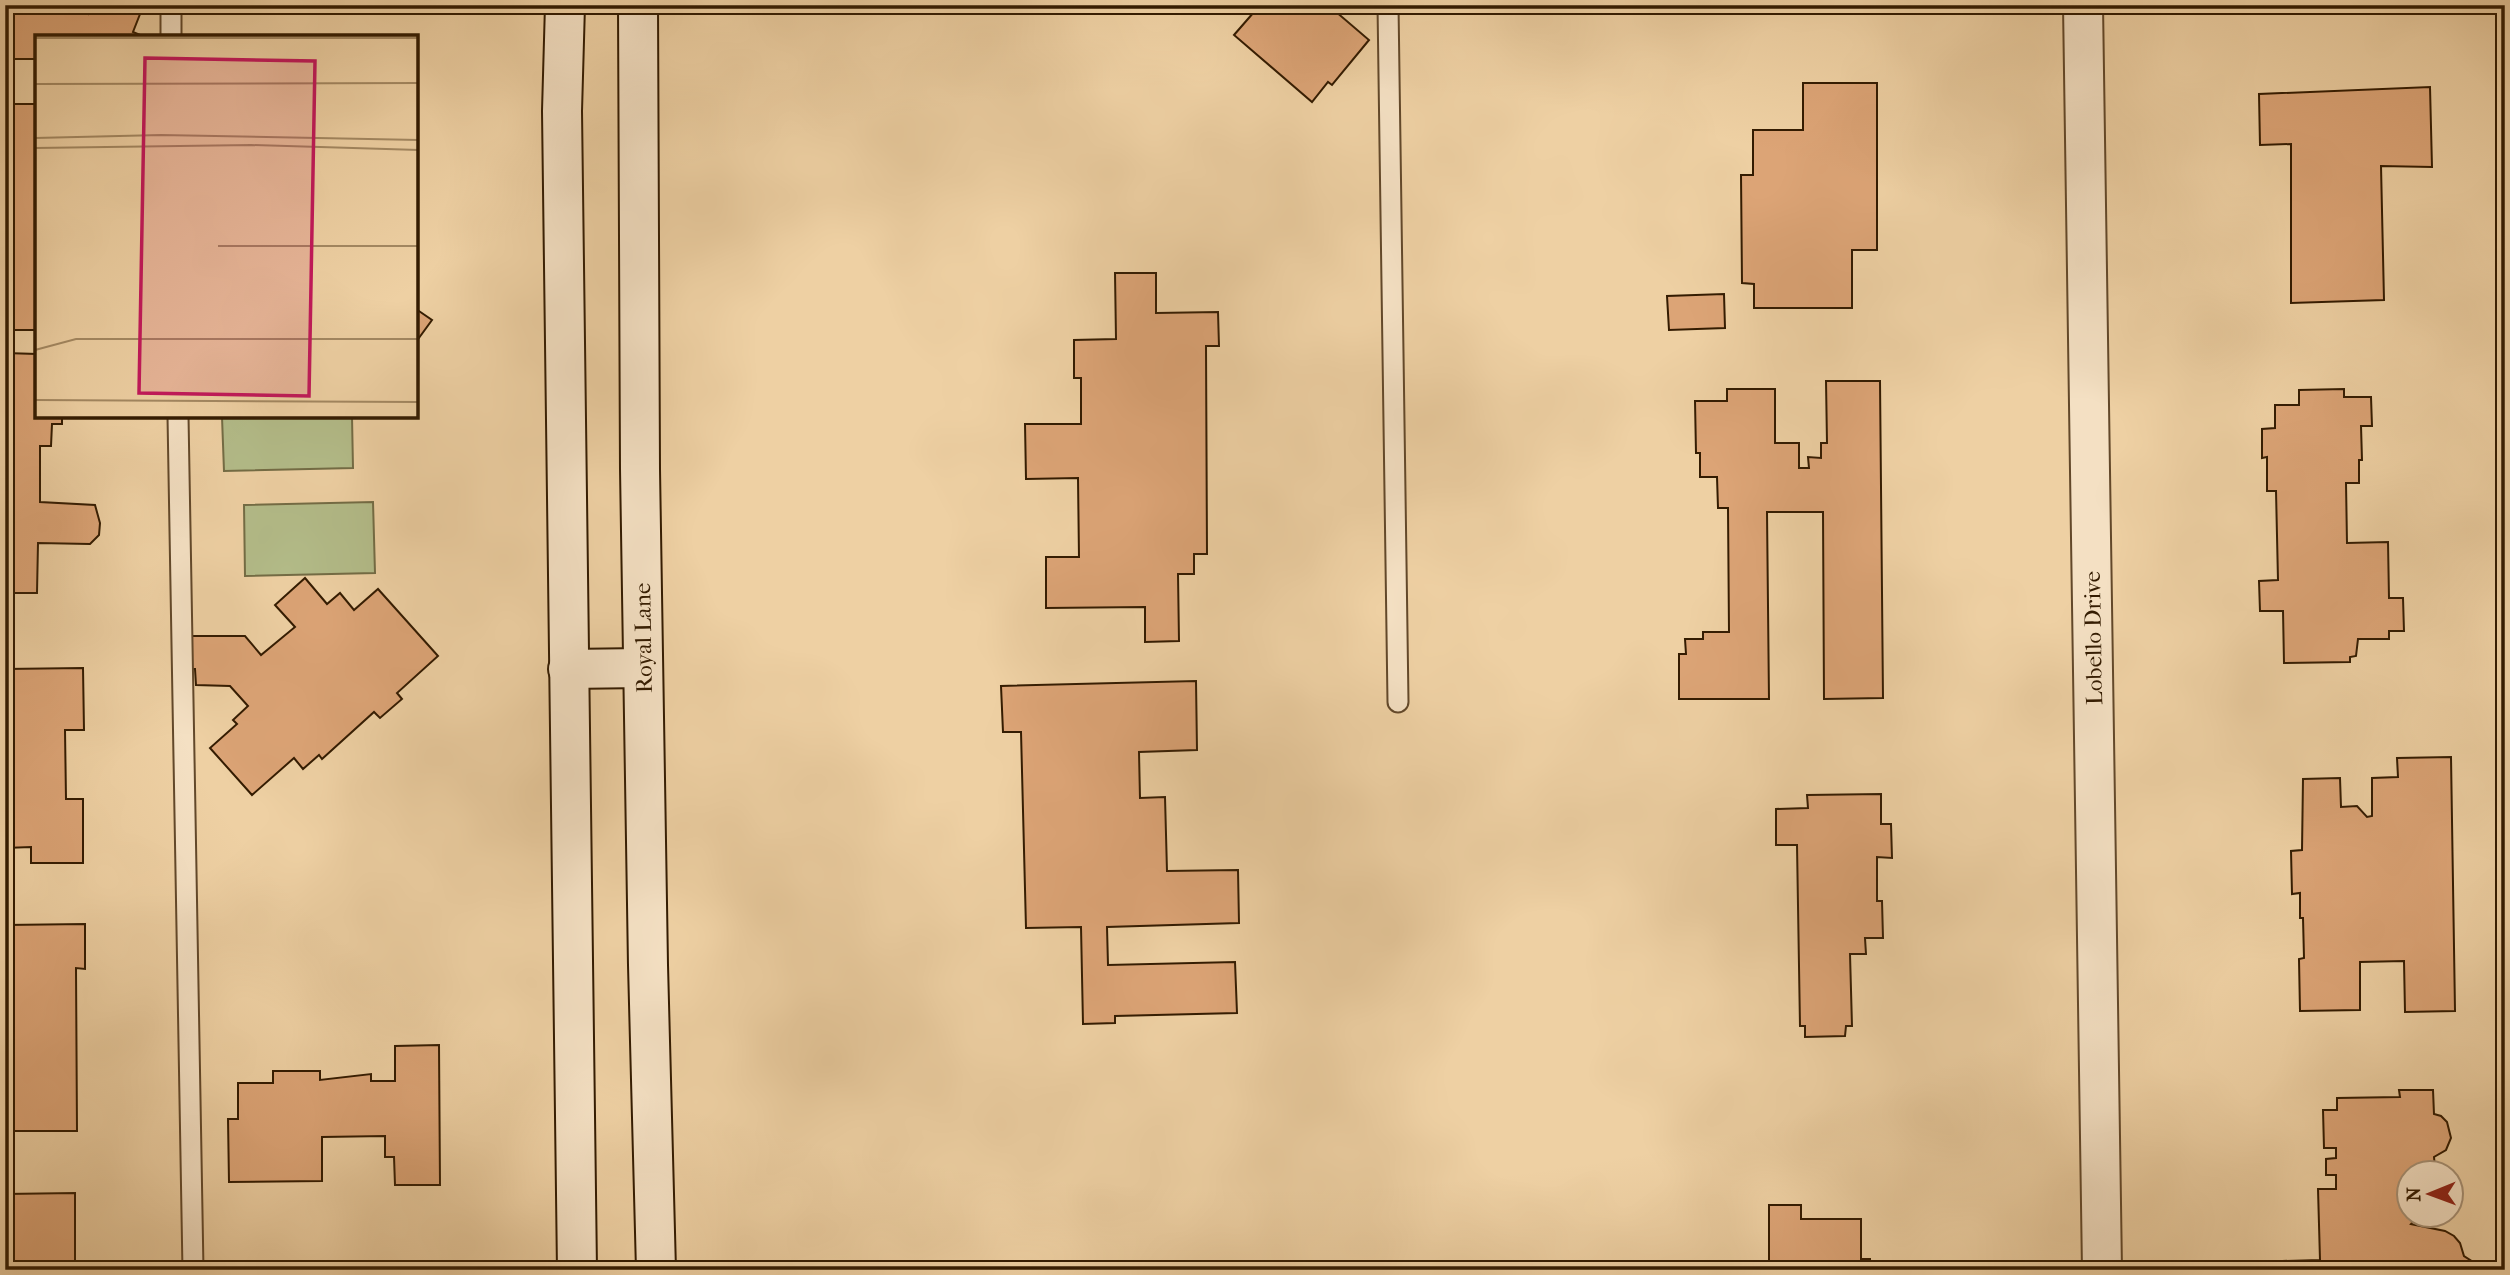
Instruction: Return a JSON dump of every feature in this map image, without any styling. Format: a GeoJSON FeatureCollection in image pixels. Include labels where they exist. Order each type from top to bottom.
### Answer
{"type":"FeatureCollection","features":[{"type":"Feature","properties":{"kind":"main road"},"geometry":{"type":"LineString","coordinates":[[565,5],[562,111],[576,1270]]}},
{"type":"Feature","properties":{"kind":"main road","name":"Royal Lane"},"geometry":{"type":"LineString","coordinates":[[638,5],[643,668],[656,1270]]}},
{"type":"Feature","properties":{"kind":"main road","name":"Lobello Drive"},"geometry":{"type":"LineString","coordinates":[[2083,5],[2102,1270]]}},
{"type":"Feature","properties":{"kind":"main road"},"geometry":{"type":"LineString","coordinates":[[568,669],[643,668]]}},
{"type":"Feature","properties":{"kind":"lane"},"geometry":{"type":"LineString","coordinates":[[171,5],[171,35]]}},
{"type":"Feature","properties":{"kind":"lane"},"geometry":{"type":"LineString","coordinates":[[1388,5],[1398,702]]}},
{"type":"Feature","properties":{"kind":"lane"},"geometry":{"type":"LineString","coordinates":[[178,418],[193,1270]]}},
{"type":"Feature","properties":{"kind":"green space"},"geometry":{"type":"Polygon","coordinates":[[[222,418],[352,418],[353,468],[224,471],[222,418]]]}},
{"type":"Feature","properties":{"kind":"green space"},"geometry":{"type":"Polygon","coordinates":[[[373,502],[375,573],[245,576],[244,505],[373,502]]]}},
{"type":"Feature","properties":{"kind":"building"},"geometry":{"type":"Polygon","coordinates":[[[5,5],[63,5],[63,8],[88,14],[89,5],[133,5],[142,9],[133,32],[140,35],[35,35],[35,59],[5,59],[5,5]]]}},
{"type":"Feature","properties":{"kind":"building"},"geometry":{"type":"Polygon","coordinates":[[[1246,5],[1328,5],[1369,40],[1332,85],[1328,82],[1312,102],[1234,35],[1254,12],[1246,5]]]}},
{"type":"Feature","properties":{"kind":"building"},"geometry":{"type":"Polygon","coordinates":[[[1803,83],[1877,83],[1877,250],[1852,250],[1852,308],[1754,308],[1754,284],[1742,283],[1741,175],[1753,175],[1753,130],[1803,130],[1803,83]]]}},
{"type":"Feature","properties":{"kind":"building"},"geometry":{"type":"Polygon","coordinates":[[[2430,87],[2432,167],[2381,166],[2384,300],[2291,303],[2291,144],[2260,145],[2259,94],[2430,87]]]}},
{"type":"Feature","properties":{"kind":"building"},"geometry":{"type":"Polygon","coordinates":[[[5,104],[35,104],[35,330],[13,330],[13,279],[5,279],[5,104]]]}},
{"type":"Feature","properties":{"kind":"building"},"geometry":{"type":"Polygon","coordinates":[[[1115,273],[1156,273],[1156,313],[1218,312],[1219,346],[1206,346],[1207,554],[1194,554],[1194,574],[1178,574],[1179,641],[1145,642],[1145,607],[1046,608],[1046,557],[1079,557],[1078,478],[1026,479],[1025,424],[1081,424],[1081,378],[1074,378],[1074,340],[1116,339],[1115,273]]]}},
{"type":"Feature","properties":{"kind":"building"},"geometry":{"type":"Polygon","coordinates":[[[1724,294],[1725,328],[1669,330],[1667,296],[1724,294]]]}},
{"type":"Feature","properties":{"kind":"building"},"geometry":{"type":"Polygon","coordinates":[[[418,310],[432,320],[418,339],[418,310]]]}},
{"type":"Feature","properties":{"kind":"building"},"geometry":{"type":"Polygon","coordinates":[[[5,353],[35,354],[35,418],[62,418],[62,424],[52,424],[51,446],[40,446],[40,502],[95,505],[100,523],[99,535],[90,544],[38,543],[37,593],[5,593],[5,353]]]}},
{"type":"Feature","properties":{"kind":"building"},"geometry":{"type":"Polygon","coordinates":[[[1826,381],[1880,381],[1883,698],[1824,699],[1823,512],[1767,512],[1769,699],[1679,699],[1679,654],[1686,654],[1685,639],[1703,639],[1703,632],[1729,632],[1728,508],[1718,508],[1717,477],[1700,477],[1700,453],[1696,453],[1695,401],[1727,401],[1727,389],[1775,389],[1775,443],[1799,443],[1799,468],[1809,468],[1808,457],[1821,458],[1821,443],[1827,443],[1826,381]]]}},
{"type":"Feature","properties":{"kind":"building"},"geometry":{"type":"Polygon","coordinates":[[[2344,389],[2344,397],[2371,397],[2372,426],[2361,426],[2362,460],[2359,460],[2359,483],[2346,483],[2347,543],[2388,542],[2389,598],[2403,598],[2404,631],[2389,631],[2389,639],[2358,639],[2356,656],[2350,657],[2350,662],[2284,663],[2283,611],[2260,611],[2259,581],[2278,580],[2276,491],[2267,491],[2267,457],[2262,458],[2262,429],[2275,428],[2275,405],[2299,405],[2299,390],[2344,389]]]}},
{"type":"Feature","properties":{"kind":"building"},"geometry":{"type":"Polygon","coordinates":[[[305,578],[327,604],[340,593],[354,610],[378,589],[438,656],[397,693],[402,699],[380,718],[374,712],[322,759],[319,755],[303,769],[294,758],[252,795],[210,748],[237,724],[233,720],[248,706],[230,686],[196,685],[195,669],[183,669],[183,636],[245,636],[261,655],[295,627],[275,605],[305,578]]]}},
{"type":"Feature","properties":{"kind":"building"},"geometry":{"type":"Polygon","coordinates":[[[83,668],[84,730],[65,730],[66,799],[83,799],[83,863],[31,863],[31,847],[5,848],[5,669],[83,668]]]}},
{"type":"Feature","properties":{"kind":"building"},"geometry":{"type":"Polygon","coordinates":[[[1196,681],[1197,750],[1139,752],[1140,798],[1165,797],[1167,871],[1238,870],[1239,923],[1107,927],[1108,965],[1235,962],[1237,1013],[1115,1016],[1115,1023],[1083,1024],[1081,927],[1026,928],[1021,732],[1003,732],[1001,686],[1196,681]]]}},
{"type":"Feature","properties":{"kind":"building"},"geometry":{"type":"Polygon","coordinates":[[[2451,757],[2455,1011],[2405,1012],[2404,961],[2360,962],[2360,1010],[2300,1011],[2299,959],[2304,958],[2303,918],[2300,918],[2300,893],[2292,894],[2291,851],[2302,850],[2303,779],[2340,778],[2341,807],[2357,806],[2367,817],[2372,816],[2372,778],[2398,777],[2397,758],[2451,757]]]}},
{"type":"Feature","properties":{"kind":"building"},"geometry":{"type":"Polygon","coordinates":[[[1881,794],[1881,824],[1891,824],[1892,858],[1877,857],[1877,901],[1882,901],[1883,938],[1865,938],[1866,954],[1850,954],[1852,1026],[1846,1026],[1845,1036],[1805,1037],[1805,1026],[1800,1026],[1797,845],[1776,845],[1776,809],[1808,808],[1807,795],[1881,794]]]}},
{"type":"Feature","properties":{"kind":"building"},"geometry":{"type":"Polygon","coordinates":[[[85,924],[85,969],[76,968],[77,1131],[5,1131],[5,925],[85,924]]]}},
{"type":"Feature","properties":{"kind":"building"},"geometry":{"type":"Polygon","coordinates":[[[439,1045],[440,1185],[395,1185],[394,1157],[385,1157],[385,1136],[322,1137],[322,1181],[229,1182],[228,1119],[238,1119],[238,1083],[273,1083],[273,1071],[320,1071],[320,1080],[371,1074],[371,1081],[395,1081],[395,1046],[439,1045]]]}},
{"type":"Feature","properties":{"kind":"building"},"geometry":{"type":"Polygon","coordinates":[[[2399,1090],[2433,1090],[2434,1114],[2447,1122],[2451,1138],[2446,1150],[2434,1157],[2434,1160],[2394,1160],[2394,1230],[2445,1231],[2460,1243],[2464,1256],[2478,1265],[2505,1265],[2505,1270],[2283,1270],[2283,1261],[2320,1260],[2318,1189],[2336,1189],[2336,1175],[2326,1175],[2326,1159],[2336,1158],[2336,1148],[2324,1148],[2323,1110],[2337,1110],[2337,1098],[2400,1097],[2399,1090]]]}},
{"type":"Feature","properties":{"kind":"building"},"geometry":{"type":"Polygon","coordinates":[[[75,1193],[75,1268],[5,1270],[5,1194],[75,1193]]]}},
{"type":"Feature","properties":{"kind":"building"},"geometry":{"type":"Polygon","coordinates":[[[1769,1205],[1801,1205],[1801,1219],[1861,1219],[1861,1259],[1870,1259],[1870,1270],[1769,1270],[1769,1205]]]}}]}
